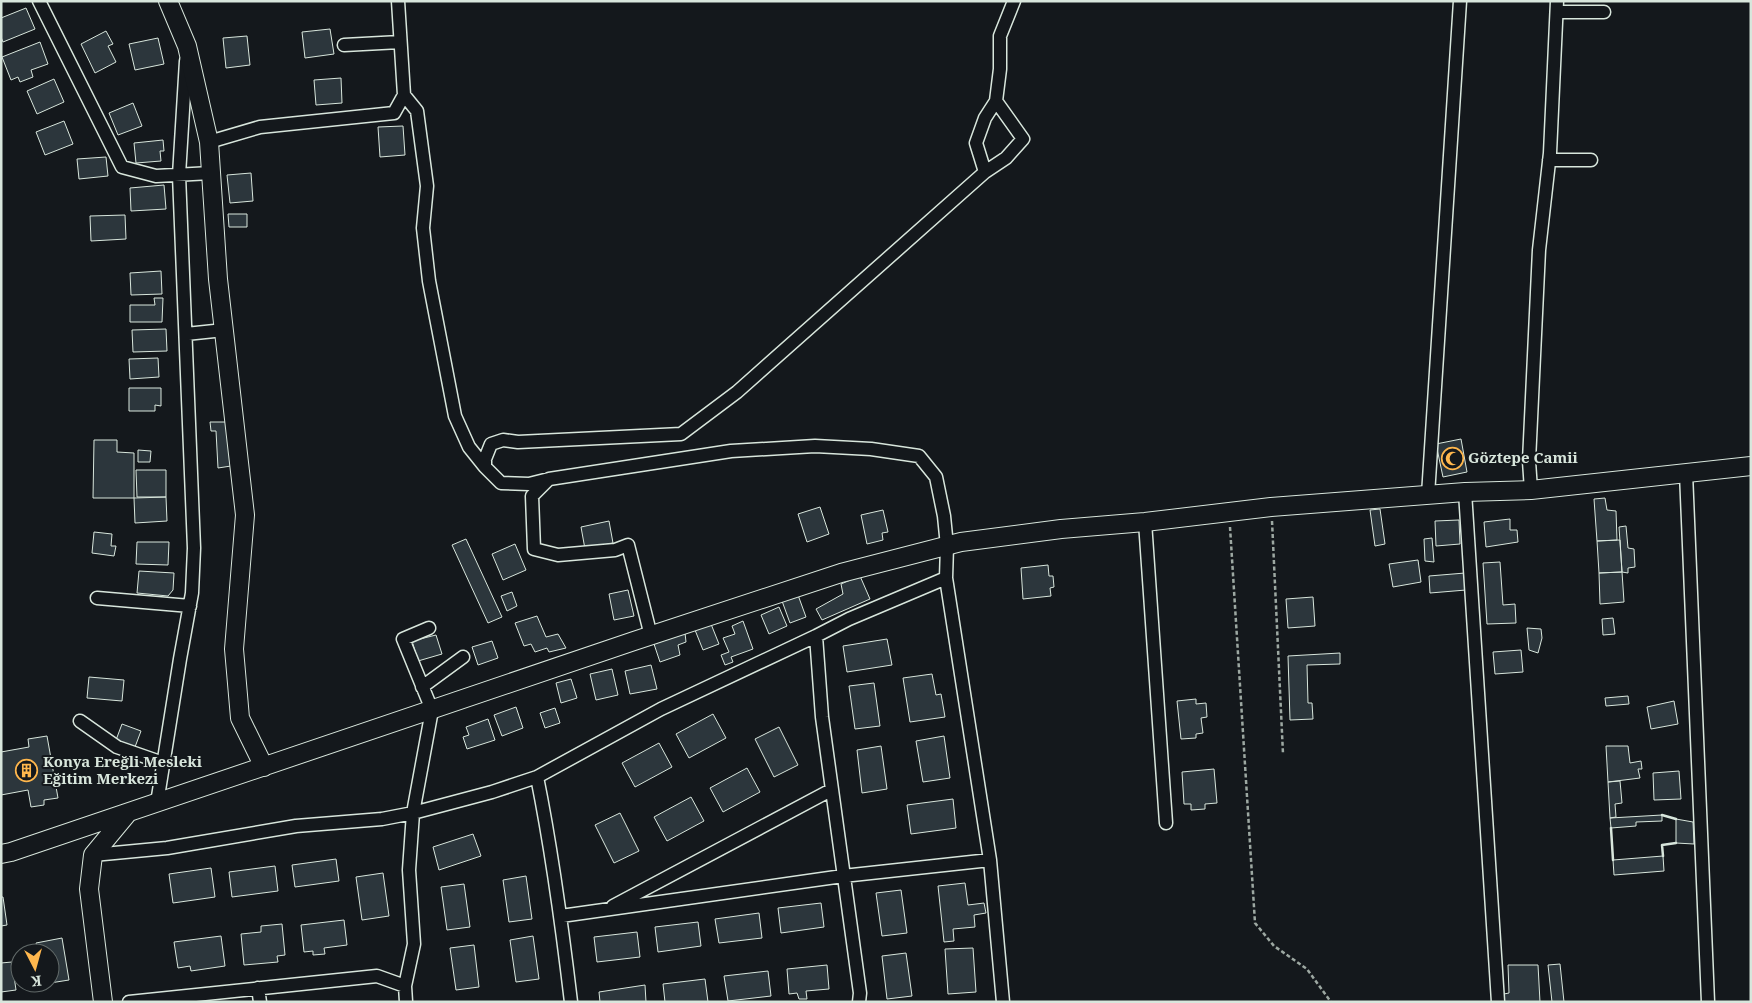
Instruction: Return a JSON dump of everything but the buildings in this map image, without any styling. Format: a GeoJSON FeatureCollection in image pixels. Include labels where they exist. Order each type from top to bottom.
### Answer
{"type":"FeatureCollection","features":[{"type":"Feature","properties":{"kind":"street"},"geometry":{"type":"LineString","coordinates":[[39,1],[122,167],[156,176],[211,173]]}},
{"type":"Feature","properties":{"kind":"street"},"geometry":{"type":"LineString","coordinates":[[168,1],[187,46],[209,142],[218,279],[245,515],[234,649],[240,718],[264,768]]}},
{"type":"Feature","properties":{"kind":"street"},"geometry":{"type":"LineString","coordinates":[[209,142],[260,127],[394,113],[404,96],[398,1]]}},
{"type":"Feature","properties":{"kind":"street"},"geometry":{"type":"LineString","coordinates":[[985,172],[976,143],[985,118],[996,101],[1000,69],[1000,36],[1014,1]]}},
{"type":"Feature","properties":{"kind":"street"},"geometry":{"type":"LineString","coordinates":[[1428,495],[1460,1]]}},
{"type":"Feature","properties":{"kind":"street"},"geometry":{"type":"LineString","coordinates":[[1531,490],[1529,461],[1539,250],[1550,160],[1557,7],[1604,12]]}},
{"type":"Feature","properties":{"kind":"street"},"geometry":{"type":"LineString","coordinates":[[344,45],[400,42]]}},
{"type":"Feature","properties":{"kind":"street"},"geometry":{"type":"LineString","coordinates":[[157,803],[192,593],[194,548],[179,175],[187,46]]}},
{"type":"Feature","properties":{"kind":"street"},"geometry":{"type":"LineString","coordinates":[[404,96],[417,111],[427,186],[423,228],[429,281],[455,416],[469,447],[501,483],[529,484],[549,479],[731,451],[815,446],[871,449],[919,456],[936,478],[944,516],[947,546],[946,578],[990,860],[1003,1002]]}},
{"type":"Feature","properties":{"kind":"street"},"geometry":{"type":"LineString","coordinates":[[485,467],[485,459],[490,444],[503,440],[518,442],[681,434],[737,392],[985,172],[1006,158],[1022,139],[996,101]]}},
{"type":"Feature","properties":{"kind":"street"},"geometry":{"type":"LineString","coordinates":[[1550,160],[1591,160]]}},
{"type":"Feature","properties":{"kind":"street"},"geometry":{"type":"LineString","coordinates":[[186,334],[224,330]]}},
{"type":"Feature","properties":{"kind":"street"},"geometry":{"type":"LineString","coordinates":[[1,854],[264,768],[841,573],[962,542],[1061,529],[1145,522],[1271,507],[1465,492],[1531,490],[1751,466]]}},
{"type":"Feature","properties":{"kind":"street"},"geometry":{"type":"LineString","coordinates":[[1686,473],[1708,1002]]}},
{"type":"Feature","properties":{"kind":"street"},"geometry":{"type":"LineString","coordinates":[[549,479],[532,496],[534,549],[558,555],[615,550],[628,544],[651,636]]}},
{"type":"Feature","properties":{"kind":"street"},"geometry":{"type":"LineString","coordinates":[[1465,492],[1498,1002]]}},
{"type":"Feature","properties":{"kind":"street"},"geometry":{"type":"LineString","coordinates":[[1145,522],[1166,823]]}},
{"type":"Feature","properties":{"kind":"street"},"geometry":{"type":"LineString","coordinates":[[93,855],[167,848],[296,826],[382,819],[414,813],[492,792],[537,777],[661,709],[849,619],[946,578]]}},
{"type":"Feature","properties":{"kind":"street"},"geometry":{"type":"LineString","coordinates":[[97,598],[190,606]]}},
{"type":"Feature","properties":{"kind":"street"},"geometry":{"type":"LineString","coordinates":[[406,1002],[405,986],[414,944],[409,870],[414,813],[432,710],[402,639],[429,628]]}},
{"type":"Feature","properties":{"kind":"street"},"geometry":{"type":"LineString","coordinates":[[816,636],[822,717],[860,993],[859,1002]]}},
{"type":"Feature","properties":{"kind":"street"},"geometry":{"type":"LineString","coordinates":[[422,687],[463,657]]}},
{"type":"Feature","properties":{"kind":"street"},"geometry":{"type":"LineString","coordinates":[[80,721],[117,747],[163,763]]}},
{"type":"Feature","properties":{"kind":"street"},"geometry":{"type":"LineString","coordinates":[[537,777],[551,846],[571,1002]]}},
{"type":"Feature","properties":{"kind":"street"},"geometry":{"type":"LineString","coordinates":[[604,910],[832,790]]}},
{"type":"Feature","properties":{"kind":"street"},"geometry":{"type":"LineString","coordinates":[[103,1002],[88,889],[93,855],[127,813]]}},
{"type":"Feature","properties":{"kind":"street"},"geometry":{"type":"LineString","coordinates":[[561,916],[843,876],[990,860]]}},
{"type":"Feature","properties":{"kind":"street"},"geometry":{"type":"LineString","coordinates":[[129,1002],[377,976],[405,986]]}},
{"type":"Feature","properties":{"kind":"street"},"geometry":{"type":"LineString","coordinates":[[258,988],[260,1002]]}},
{"type":"Feature","properties":{"kind":"path"},"geometry":{"type":"LineString","coordinates":[[1271,507],[1283,754]]}},
{"type":"Feature","properties":{"kind":"path"},"geometry":{"type":"LineString","coordinates":[[1229,513],[1255,923],[1274,946],[1307,969],[1331,1002]]}},
{"type":"Feature","properties":{"kind":"wall"},"geometry":{"type":"LineString","coordinates":[[1662,815],[1676,819]]}},
{"type":"Feature","properties":{"kind":"wall"},"geometry":{"type":"LineString","coordinates":[[1611,828],[1613,860]]}},
{"type":"Feature","properties":{"kind":"wall"},"geometry":{"type":"LineString","coordinates":[[1663,856],[1662,845],[1676,843]]}},
{"type":"Feature","properties":{"kind":"place","name":"Göztepe Camii"},"geometry":{"type":"Point","coordinates":[1452,458]}},
{"type":"Feature","properties":{"kind":"place","name":"Konya Ereğli Mesleki Eğitim Merkezi"},"geometry":{"type":"Point","coordinates":[27,771]}}]}
